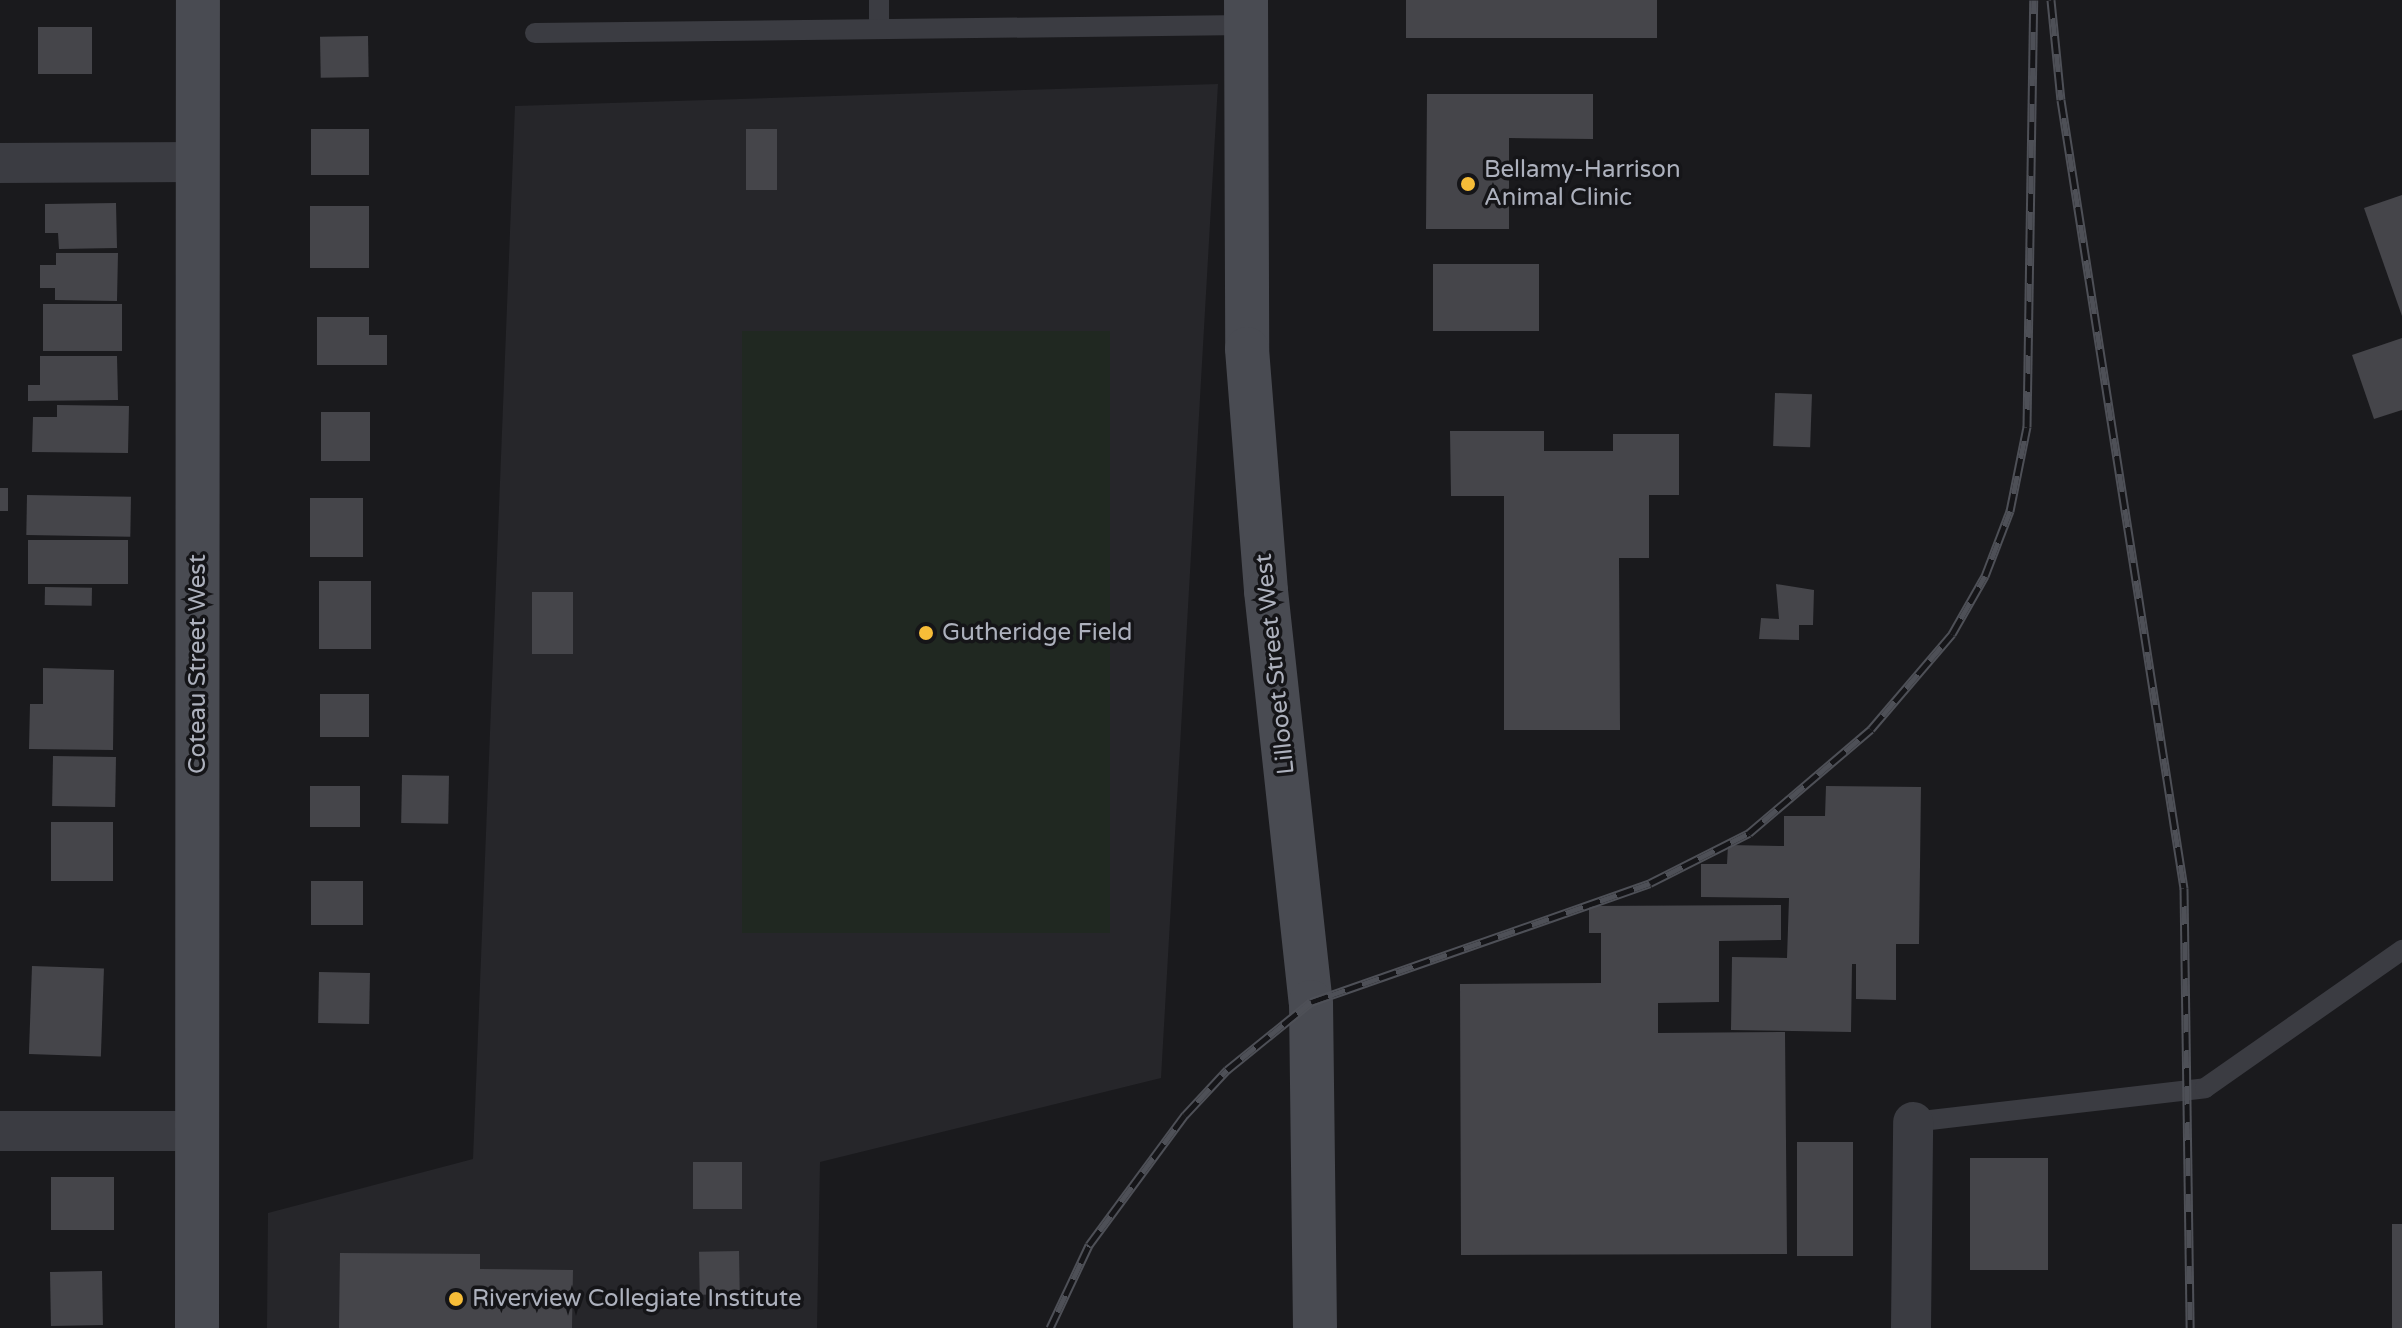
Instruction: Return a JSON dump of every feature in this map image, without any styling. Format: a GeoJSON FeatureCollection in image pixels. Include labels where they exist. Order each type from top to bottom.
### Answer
{"type":"FeatureCollection","features":[{"type":"Feature","properties":{"kind":"street","name":"Coteau Street West"},"geometry":{"type":"LineString","coordinates":[[197,1328],[198,0]]}},
{"type":"Feature","properties":{"kind":"street","name":"Lillooet Street West"},"geometry":{"type":"LineString","coordinates":[[1246,13],[1247,349],[1266,591],[1311,1002],[1315,1328]]}},
{"type":"Feature","properties":{"kind":"street"},"geometry":{"type":"LineString","coordinates":[[0,163],[198,162]]}},
{"type":"Feature","properties":{"kind":"street"},"geometry":{"type":"LineString","coordinates":[[1911,1328],[1913,1122]]}},
{"type":"Feature","properties":{"kind":"street"},"geometry":{"type":"LineString","coordinates":[[0,1131],[197,1131]]}},
{"type":"Feature","properties":{"kind":"lane"},"geometry":{"type":"LineString","coordinates":[[879,0],[879,29]]}},
{"type":"Feature","properties":{"kind":"lane"},"geometry":{"type":"LineString","coordinates":[[535,33],[879,29],[1246,13]]}},
{"type":"Feature","properties":{"kind":"lane"},"geometry":{"type":"LineString","coordinates":[[1913,1122],[2205,1088],[2402,950]]}},
{"type":"Feature","properties":{"kind":"shaded area"},"geometry":{"type":"Polygon","coordinates":[[[1218,84],[1161,1078],[820,1162],[817,1328],[267,1328],[268,1213],[473,1159],[515,106],[1218,84]]]}},
{"type":"Feature","properties":{"kind":"shaded area","name":"Gutheridge Field"},"geometry":{"type":"Polygon","coordinates":[[[742,331],[1110,331],[1110,933],[742,933],[742,331]]]}},
{"type":"Feature","properties":{"kind":"building"},"geometry":{"type":"Polygon","coordinates":[[[1406,0],[1657,0],[1657,38],[1406,38],[1406,0]]]}},
{"type":"Feature","properties":{"kind":"building"},"geometry":{"type":"Polygon","coordinates":[[[38,27],[92,27],[92,74],[38,74],[38,27]]]}},
{"type":"Feature","properties":{"kind":"building"},"geometry":{"type":"Polygon","coordinates":[[[368,36],[369,77],[321,78],[320,37],[368,36]]]}},
{"type":"Feature","properties":{"kind":"building","name":"Bellamy-Harrison Animal Clinic"},"geometry":{"type":"Polygon","coordinates":[[[1427,94],[1593,94],[1593,139],[1509,138],[1509,229],[1426,229],[1427,94]]]}},
{"type":"Feature","properties":{"kind":"building"},"geometry":{"type":"Polygon","coordinates":[[[311,129],[369,129],[369,175],[311,175],[311,129]]]}},
{"type":"Feature","properties":{"kind":"building"},"geometry":{"type":"Polygon","coordinates":[[[746,129],[777,129],[777,190],[746,190],[746,129]]]}},
{"type":"Feature","properties":{"kind":"building"},"geometry":{"type":"Polygon","coordinates":[[[2402,195],[2402,316],[2364,208],[2402,195]]]}},
{"type":"Feature","properties":{"kind":"building"},"geometry":{"type":"Polygon","coordinates":[[[116,203],[117,248],[59,249],[58,233],[45,233],[45,204],[116,203]]]}},
{"type":"Feature","properties":{"kind":"building"},"geometry":{"type":"Polygon","coordinates":[[[310,206],[369,206],[369,268],[310,268],[310,206]]]}},
{"type":"Feature","properties":{"kind":"building"},"geometry":{"type":"Polygon","coordinates":[[[56,253],[118,253],[117,301],[55,300],[55,288],[40,288],[40,265],[56,265],[56,253]]]}},
{"type":"Feature","properties":{"kind":"building","name":"Bellamy-Harrison Animal Clinic"},"geometry":{"type":"Polygon","coordinates":[[[1433,264],[1539,264],[1539,331],[1433,331],[1433,264]]]}},
{"type":"Feature","properties":{"kind":"building"},"geometry":{"type":"Polygon","coordinates":[[[43,304],[122,304],[122,351],[43,351],[43,304]]]}},
{"type":"Feature","properties":{"kind":"building"},"geometry":{"type":"Polygon","coordinates":[[[317,317],[369,317],[369,335],[387,335],[387,365],[317,365],[317,317]]]}},
{"type":"Feature","properties":{"kind":"building"},"geometry":{"type":"Polygon","coordinates":[[[2402,338],[2402,410],[2374,419],[2352,355],[2402,338]]]}},
{"type":"Feature","properties":{"kind":"building"},"geometry":{"type":"Polygon","coordinates":[[[40,356],[117,356],[118,400],[28,401],[28,385],[40,385],[40,356]]]}},
{"type":"Feature","properties":{"kind":"building"},"geometry":{"type":"Polygon","coordinates":[[[1775,393],[1812,394],[1810,447],[1773,446],[1775,393]]]}},
{"type":"Feature","properties":{"kind":"building"},"geometry":{"type":"Polygon","coordinates":[[[57,405],[129,406],[128,453],[32,452],[33,417],[57,417],[57,405]]]}},
{"type":"Feature","properties":{"kind":"building"},"geometry":{"type":"Polygon","coordinates":[[[321,412],[370,412],[370,461],[321,461],[321,412]]]}},
{"type":"Feature","properties":{"kind":"building"},"geometry":{"type":"Polygon","coordinates":[[[1450,431],[1544,431],[1544,451],[1613,451],[1613,434],[1679,434],[1679,495],[1649,495],[1649,558],[1619,558],[1620,730],[1504,730],[1504,496],[1451,496],[1450,431]]]}},
{"type":"Feature","properties":{"kind":"building"},"geometry":{"type":"Polygon","coordinates":[[[0,488],[8,488],[8,511],[0,511],[0,488]]]}},
{"type":"Feature","properties":{"kind":"building"},"geometry":{"type":"Polygon","coordinates":[[[27,495],[131,497],[130,537],[26,535],[27,495]]]}},
{"type":"Feature","properties":{"kind":"building"},"geometry":{"type":"Polygon","coordinates":[[[310,498],[363,498],[363,557],[310,557],[310,498]]]}},
{"type":"Feature","properties":{"kind":"building"},"geometry":{"type":"Polygon","coordinates":[[[28,540],[128,540],[128,584],[28,584],[28,540]]]}},
{"type":"Feature","properties":{"kind":"building"},"geometry":{"type":"Polygon","coordinates":[[[319,581],[371,581],[371,649],[319,649],[319,581]]]}},
{"type":"Feature","properties":{"kind":"building"},"geometry":{"type":"Polygon","coordinates":[[[1776,584],[1814,590],[1813,625],[1799,625],[1799,640],[1759,639],[1761,618],[1779,619],[1776,584]]]}},
{"type":"Feature","properties":{"kind":"building"},"geometry":{"type":"Polygon","coordinates":[[[45,587],[92,588],[92,606],[45,605],[45,587]]]}},
{"type":"Feature","properties":{"kind":"building"},"geometry":{"type":"Polygon","coordinates":[[[532,592],[573,592],[573,654],[532,654],[532,592]]]}},
{"type":"Feature","properties":{"kind":"building"},"geometry":{"type":"Polygon","coordinates":[[[43,668],[114,670],[113,750],[29,749],[30,704],[43,704],[43,668]]]}},
{"type":"Feature","properties":{"kind":"building"},"geometry":{"type":"Polygon","coordinates":[[[320,694],[369,694],[369,737],[320,737],[320,694]]]}},
{"type":"Feature","properties":{"kind":"building"},"geometry":{"type":"Polygon","coordinates":[[[53,756],[116,757],[115,807],[52,806],[53,756]]]}},
{"type":"Feature","properties":{"kind":"building"},"geometry":{"type":"Polygon","coordinates":[[[402,775],[449,776],[448,824],[401,823],[402,775]]]}},
{"type":"Feature","properties":{"kind":"building"},"geometry":{"type":"Polygon","coordinates":[[[310,786],[360,786],[360,827],[310,827],[310,786]]]}},
{"type":"Feature","properties":{"kind":"building"},"geometry":{"type":"Polygon","coordinates":[[[1826,786],[1921,787],[1919,944],[1896,944],[1896,1000],[1856,999],[1856,964],[1852,964],[1851,1032],[1731,1030],[1732,957],[1787,958],[1789,898],[1701,897],[1701,864],[1727,864],[1728,845],[1784,846],[1784,816],[1825,816],[1826,786]]]}},
{"type":"Feature","properties":{"kind":"building"},"geometry":{"type":"Polygon","coordinates":[[[51,822],[113,822],[113,881],[51,881],[51,822]]]}},
{"type":"Feature","properties":{"kind":"building"},"geometry":{"type":"Polygon","coordinates":[[[311,881],[363,881],[363,925],[311,925],[311,881]]]}},
{"type":"Feature","properties":{"kind":"building"},"geometry":{"type":"Polygon","coordinates":[[[1781,905],[1781,940],[1719,941],[1719,1002],[1658,1003],[1658,1033],[1785,1032],[1787,1254],[1461,1255],[1460,984],[1601,983],[1601,933],[1589,933],[1589,906],[1781,905]]]}},
{"type":"Feature","properties":{"kind":"building"},"geometry":{"type":"Polygon","coordinates":[[[32,966],[104,969],[101,1056],[29,1054],[32,966]]]}},
{"type":"Feature","properties":{"kind":"building"},"geometry":{"type":"Polygon","coordinates":[[[319,972],[370,973],[369,1024],[318,1023],[319,972]]]}},
{"type":"Feature","properties":{"kind":"building"},"geometry":{"type":"Polygon","coordinates":[[[1797,1142],[1853,1142],[1853,1256],[1797,1256],[1797,1142]]]}},
{"type":"Feature","properties":{"kind":"building"},"geometry":{"type":"Polygon","coordinates":[[[1970,1158],[2048,1158],[2048,1270],[1970,1270],[1970,1158]]]}},
{"type":"Feature","properties":{"kind":"building"},"geometry":{"type":"Polygon","coordinates":[[[693,1162],[742,1162],[742,1209],[693,1209],[693,1162]]]}},
{"type":"Feature","properties":{"kind":"building"},"geometry":{"type":"Polygon","coordinates":[[[51,1177],[114,1177],[114,1230],[51,1230],[51,1177]]]}},
{"type":"Feature","properties":{"kind":"building"},"geometry":{"type":"Polygon","coordinates":[[[2392,1224],[2402,1224],[2402,1328],[2392,1328],[2392,1224]]]}},
{"type":"Feature","properties":{"kind":"building"},"geometry":{"type":"Polygon","coordinates":[[[739,1251],[740,1294],[700,1295],[699,1252],[739,1251]]]}},
{"type":"Feature","properties":{"kind":"building","name":"Riverview Collegiate Institute"},"geometry":{"type":"Polygon","coordinates":[[[340,1253],[480,1254],[480,1269],[573,1270],[572,1328],[339,1328],[340,1253]]]}},
{"type":"Feature","properties":{"kind":"building"},"geometry":{"type":"Polygon","coordinates":[[[102,1271],[103,1325],[51,1326],[50,1272],[102,1271]]]}},
{"type":"Feature","properties":{"kind":"railway"},"geometry":{"type":"LineString","coordinates":[[1050,1328],[1089,1245],[1185,1115],[1227,1070],[1311,1002],[1650,883],[1749,833],[1871,729],[1952,634],[1985,576],[2010,511],[2027,427],[2034,0]]}},
{"type":"Feature","properties":{"kind":"railway"},"geometry":{"type":"LineString","coordinates":[[2051,0],[2061,100],[2184,888],[2190,1328]]}},
{"type":"Feature","properties":{"kind":"place","name":"Bellamy-Harrison Animal Clinic"},"geometry":{"type":"Point","coordinates":[1468,184]}},
{"type":"Feature","properties":{"kind":"place","name":"Gutheridge Field"},"geometry":{"type":"Point","coordinates":[926,633]}},
{"type":"Feature","properties":{"kind":"place","name":"Riverview Collegiate Institute"},"geometry":{"type":"Point","coordinates":[456,1299]}}]}
